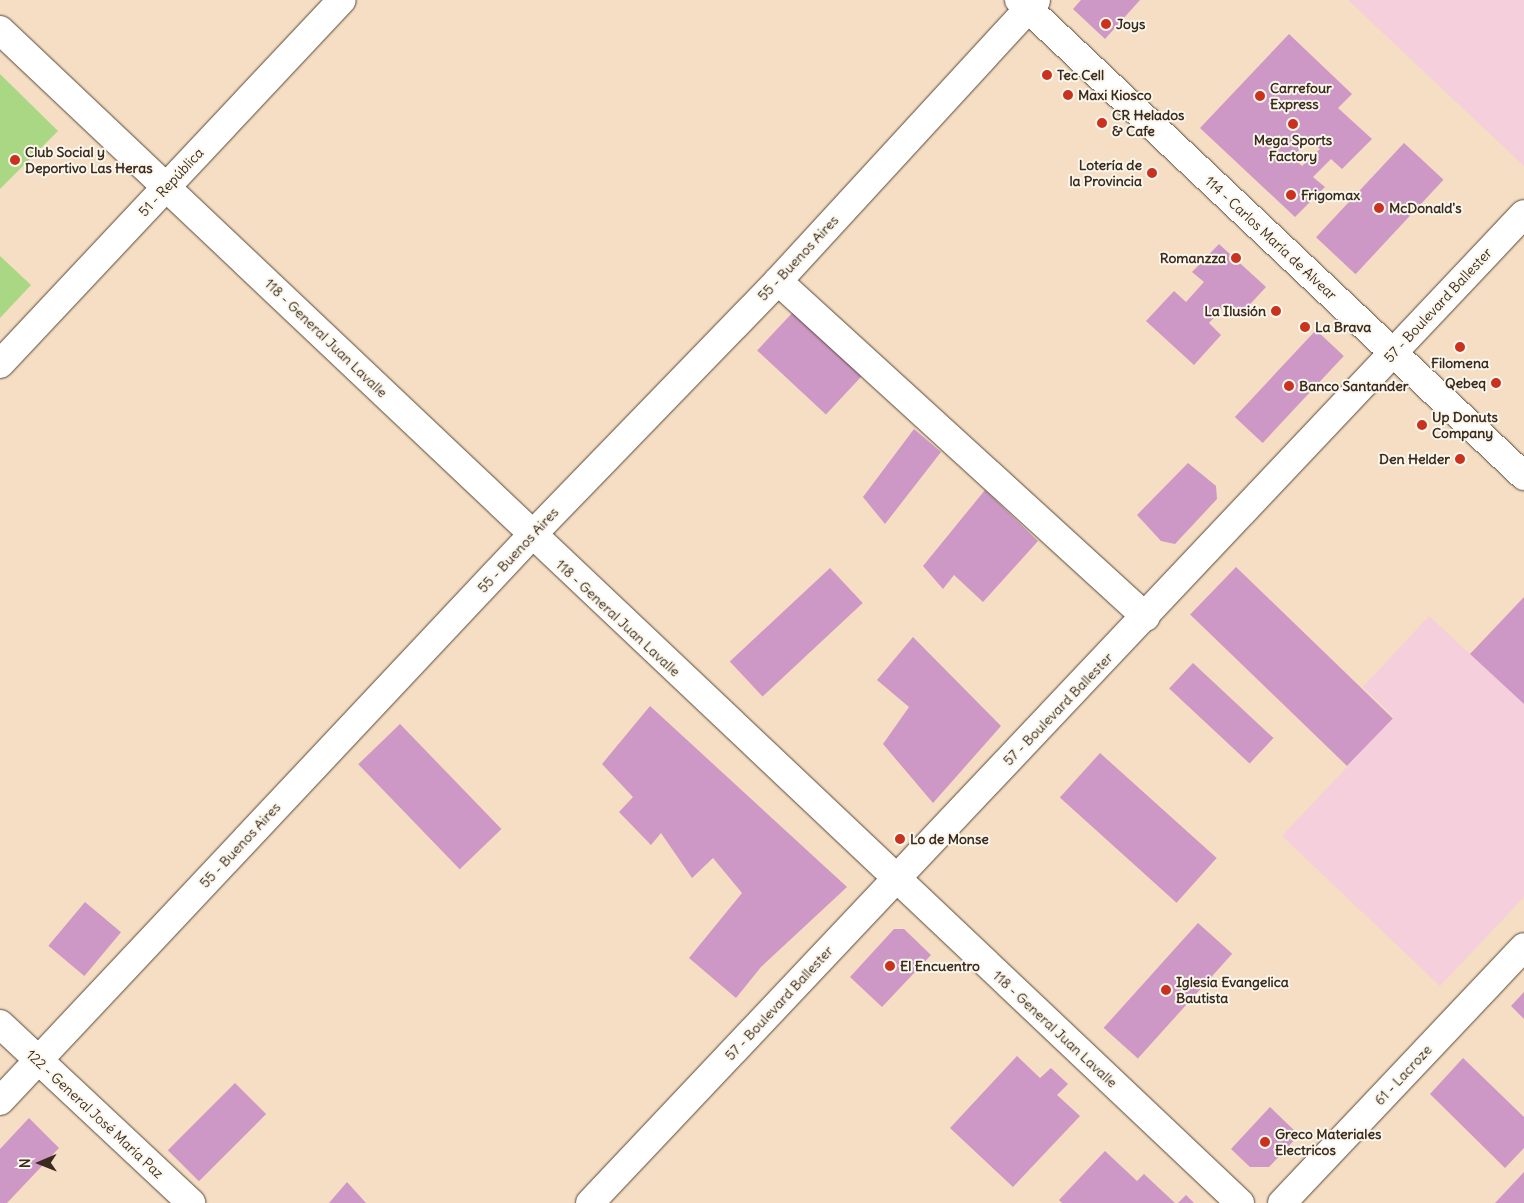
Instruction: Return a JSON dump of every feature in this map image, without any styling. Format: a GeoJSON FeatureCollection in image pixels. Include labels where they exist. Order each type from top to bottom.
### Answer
{"type":"FeatureCollection","features":[{"type":"Feature","properties":{"kind":"street","name":"51 - República"},"geometry":{"type":"LineString","coordinates":[[0,364],[342,0]]}},
{"type":"Feature","properties":{"kind":"street","name":"55 - Buenos Aires"},"geometry":{"type":"LineString","coordinates":[[0,1101],[531,536],[778,281],[1028,3]]}},
{"type":"Feature","properties":{"kind":"street","name":"114 - Carlos María de Alvear"},"geometry":{"type":"LineString","coordinates":[[1028,3],[1524,476]]}},
{"type":"Feature","properties":{"kind":"street","name":"118 - General Juan Lavalle"},"geometry":{"type":"LineString","coordinates":[[0,30],[168,186],[531,536],[1240,1203]]}},
{"type":"Feature","properties":{"kind":"street","name":"57 - Boulevard Ballester"},"geometry":{"type":"LineString","coordinates":[[590,1203],[1146,617],[1524,214]]}},
{"type":"Feature","properties":{"kind":"street"},"geometry":{"type":"LineString","coordinates":[[778,281],[1146,617]]}},
{"type":"Feature","properties":{"kind":"street","name":"61 - Lacroze"},"geometry":{"type":"LineString","coordinates":[[1282,1203],[1524,947]]}},
{"type":"Feature","properties":{"kind":"street","name":"122 - General José María Paz"},"geometry":{"type":"LineString","coordinates":[[0,1024],[191,1203]]}},
{"type":"Feature","properties":{"kind":"shaded area"},"geometry":{"type":"Polygon","coordinates":[[[1348,0],[1524,0],[1524,166],[1348,0]]]}},
{"type":"Feature","properties":{"kind":"shaded area"},"geometry":{"type":"Polygon","coordinates":[[[1429,616],[1524,704],[1524,897],[1440,986],[1282,836],[1394,717],[1363,687],[1429,616]]]}},
{"type":"Feature","properties":{"kind":"green space","name":"Club Social y Deportivo Las Heras"},"geometry":{"type":"Polygon","coordinates":[[[0,74],[58,131],[0,189],[0,74]]]}},
{"type":"Feature","properties":{"kind":"green space"},"geometry":{"type":"Polygon","coordinates":[[[0,256],[31,285],[0,318],[0,256]]]}},
{"type":"Feature","properties":{"kind":"building"},"geometry":{"type":"Polygon","coordinates":[[[1081,0],[1140,0],[1105,39],[1073,9],[1081,0]]]}},
{"type":"Feature","properties":{"kind":"building"},"geometry":{"type":"Polygon","coordinates":[[[1289,34],[1352,94],[1338,108],[1372,139],[1342,169],[1331,159],[1313,177],[1325,187],[1295,217],[1200,128],[1289,34]],[[1310,139],[1292,157],[1302,166],[1320,149],[1310,139]]]}},
{"type":"Feature","properties":{"kind":"building","name":"McDonald's"},"geometry":{"type":"Polygon","coordinates":[[[1404,143],[1443,180],[1356,274],[1316,237],[1404,143]]]}},
{"type":"Feature","properties":{"kind":"building"},"geometry":{"type":"Polygon","coordinates":[[[1219,244],[1266,287],[1240,315],[1227,303],[1209,323],[1221,335],[1194,365],[1146,321],[1174,291],[1186,302],[1204,282],[1192,272],[1219,244]]]}},
{"type":"Feature","properties":{"kind":"building"},"geometry":{"type":"Polygon","coordinates":[[[794,311],[863,375],[826,415],[757,350],[794,311]]]}},
{"type":"Feature","properties":{"kind":"building","name":"Banco Santander"},"geometry":{"type":"Polygon","coordinates":[[[1316,330],[1344,356],[1263,443],[1235,417],[1316,330]]]}},
{"type":"Feature","properties":{"kind":"building"},"geometry":{"type":"Polygon","coordinates":[[[914,429],[941,452],[885,524],[863,497],[914,429]]]}},
{"type":"Feature","properties":{"kind":"building"},"geometry":{"type":"Polygon","coordinates":[[[1188,463],[1216,486],[1217,499],[1175,544],[1161,541],[1137,515],[1188,463]]]}},
{"type":"Feature","properties":{"kind":"building"},"geometry":{"type":"Polygon","coordinates":[[[985,490],[1038,541],[983,602],[954,575],[943,589],[923,566],[985,490]]]}},
{"type":"Feature","properties":{"kind":"building"},"geometry":{"type":"Polygon","coordinates":[[[1236,567],[1393,718],[1347,766],[1190,614],[1236,567]]]}},
{"type":"Feature","properties":{"kind":"building"},"geometry":{"type":"Polygon","coordinates":[[[830,568],[863,603],[763,697],[730,661],[830,568]]]}},
{"type":"Feature","properties":{"kind":"building"},"geometry":{"type":"Polygon","coordinates":[[[1524,597],[1524,704],[1470,654],[1524,597]]]}},
{"type":"Feature","properties":{"kind":"building"},"geometry":{"type":"Polygon","coordinates":[[[913,637],[1001,726],[933,803],[883,744],[909,707],[877,680],[913,637]]]}},
{"type":"Feature","properties":{"kind":"building"},"geometry":{"type":"Polygon","coordinates":[[[1193,663],[1273,738],[1250,764],[1169,689],[1193,663]]]}},
{"type":"Feature","properties":{"kind":"building"},"geometry":{"type":"Polygon","coordinates":[[[650,706],[847,887],[761,967],[736,998],[689,958],[742,893],[713,858],[692,878],[661,833],[651,845],[619,812],[633,797],[602,764],[650,706]]]}},
{"type":"Feature","properties":{"kind":"building"},"geometry":{"type":"Polygon","coordinates":[[[400,724],[501,829],[460,869],[358,764],[400,724]]]}},
{"type":"Feature","properties":{"kind":"building"},"geometry":{"type":"Polygon","coordinates":[[[1100,753],[1217,858],[1177,903],[1060,798],[1100,753]]]}},
{"type":"Feature","properties":{"kind":"building"},"geometry":{"type":"Polygon","coordinates":[[[85,902],[121,932],[84,976],[48,946],[85,902]]]}},
{"type":"Feature","properties":{"kind":"building","name":"Iglesia Evangelica Bautista"},"geometry":{"type":"Polygon","coordinates":[[[1198,923],[1232,954],[1138,1059],[1104,1028],[1198,923]]]}},
{"type":"Feature","properties":{"kind":"building","name":"El Encuentro"},"geometry":{"type":"Polygon","coordinates":[[[894,929],[904,929],[931,955],[882,1007],[850,977],[894,929]]]}},
{"type":"Feature","properties":{"kind":"building"},"geometry":{"type":"Polygon","coordinates":[[[1524,992],[1524,1019],[1511,1006],[1524,992]]]}},
{"type":"Feature","properties":{"kind":"building"},"geometry":{"type":"Polygon","coordinates":[[[1017,1056],[1040,1078],[1051,1068],[1068,1084],[1057,1095],[1080,1116],[1013,1187],[950,1128],[1017,1056]]]}},
{"type":"Feature","properties":{"kind":"building"},"geometry":{"type":"Polygon","coordinates":[[[1463,1058],[1524,1117],[1524,1148],[1505,1168],[1430,1094],[1463,1058]]]}},
{"type":"Feature","properties":{"kind":"building"},"geometry":{"type":"Polygon","coordinates":[[[235,1083],[266,1114],[199,1181],[168,1150],[235,1083]]]}},
{"type":"Feature","properties":{"kind":"building","name":"Greco Materiales Electricos"},"geometry":{"type":"Polygon","coordinates":[[[1270,1107],[1299,1135],[1269,1167],[1250,1167],[1231,1149],[1270,1107]]]}},
{"type":"Feature","properties":{"kind":"building"},"geometry":{"type":"Polygon","coordinates":[[[29,1118],[59,1148],[7,1203],[0,1203],[0,1149],[29,1118]]]}},
{"type":"Feature","properties":{"kind":"building"},"geometry":{"type":"Polygon","coordinates":[[[1105,1151],[1137,1181],[1144,1174],[1175,1203],[1062,1203],[1059,1200],[1105,1151]]]}},
{"type":"Feature","properties":{"kind":"building"},"geometry":{"type":"Polygon","coordinates":[[[1524,1172],[1524,1203],[1495,1203],[1524,1172]]]}},
{"type":"Feature","properties":{"kind":"building"},"geometry":{"type":"Polygon","coordinates":[[[347,1182],[366,1203],[329,1203],[347,1182]]]}},
{"type":"Feature","properties":{"kind":"building"},"geometry":{"type":"Polygon","coordinates":[[[1186,1195],[1194,1203],[1178,1203],[1186,1195]]]}},
{"type":"Feature","properties":{"kind":"place","name":"Joys"},"geometry":{"type":"Point","coordinates":[1106,24]}},
{"type":"Feature","properties":{"kind":"place","name":"Tec Cell"},"geometry":{"type":"Point","coordinates":[1047,75]}},
{"type":"Feature","properties":{"kind":"place","name":"Maxi Kiosco"},"geometry":{"type":"Point","coordinates":[1068,95]}},
{"type":"Feature","properties":{"kind":"place","name":"Carrefour Express"},"geometry":{"type":"Point","coordinates":[1260,96]}},
{"type":"Feature","properties":{"kind":"place","name":"CR Helados & Cafe"},"geometry":{"type":"Point","coordinates":[1102,123]}},
{"type":"Feature","properties":{"kind":"place","name":"Mega Sports Factory"},"geometry":{"type":"Point","coordinates":[1293,124]}},
{"type":"Feature","properties":{"kind":"place","name":"Club Social y Deportivo Las Heras"},"geometry":{"type":"Point","coordinates":[15,160]}},
{"type":"Feature","properties":{"kind":"place","name":"Lotería de la Provincia"},"geometry":{"type":"Point","coordinates":[1152,173]}},
{"type":"Feature","properties":{"kind":"place","name":"Frigomax"},"geometry":{"type":"Point","coordinates":[1291,195]}},
{"type":"Feature","properties":{"kind":"place","name":"McDonald's"},"geometry":{"type":"Point","coordinates":[1379,208]}},
{"type":"Feature","properties":{"kind":"place","name":"Romanzza"},"geometry":{"type":"Point","coordinates":[1236,258]}},
{"type":"Feature","properties":{"kind":"place","name":"La Ilusión"},"geometry":{"type":"Point","coordinates":[1276,311]}},
{"type":"Feature","properties":{"kind":"place","name":"La Brava"},"geometry":{"type":"Point","coordinates":[1305,327]}},
{"type":"Feature","properties":{"kind":"place","name":"Filomena"},"geometry":{"type":"Point","coordinates":[1460,347]}},
{"type":"Feature","properties":{"kind":"place","name":"Qebeq"},"geometry":{"type":"Point","coordinates":[1496,383]}},
{"type":"Feature","properties":{"kind":"place","name":"Banco Santander"},"geometry":{"type":"Point","coordinates":[1289,386]}},
{"type":"Feature","properties":{"kind":"place","name":"Up Donuts Company"},"geometry":{"type":"Point","coordinates":[1422,425]}},
{"type":"Feature","properties":{"kind":"place","name":"Den Helder"},"geometry":{"type":"Point","coordinates":[1460,459]}},
{"type":"Feature","properties":{"kind":"place","name":"Lo de Monse"},"geometry":{"type":"Point","coordinates":[900,839]}},
{"type":"Feature","properties":{"kind":"place","name":"El Encuentro"},"geometry":{"type":"Point","coordinates":[890,966]}},
{"type":"Feature","properties":{"kind":"place","name":"Iglesia Evangelica Bautista"},"geometry":{"type":"Point","coordinates":[1166,990]}},
{"type":"Feature","properties":{"kind":"place","name":"Greco Materiales Electricos"},"geometry":{"type":"Point","coordinates":[1265,1142]}}]}
